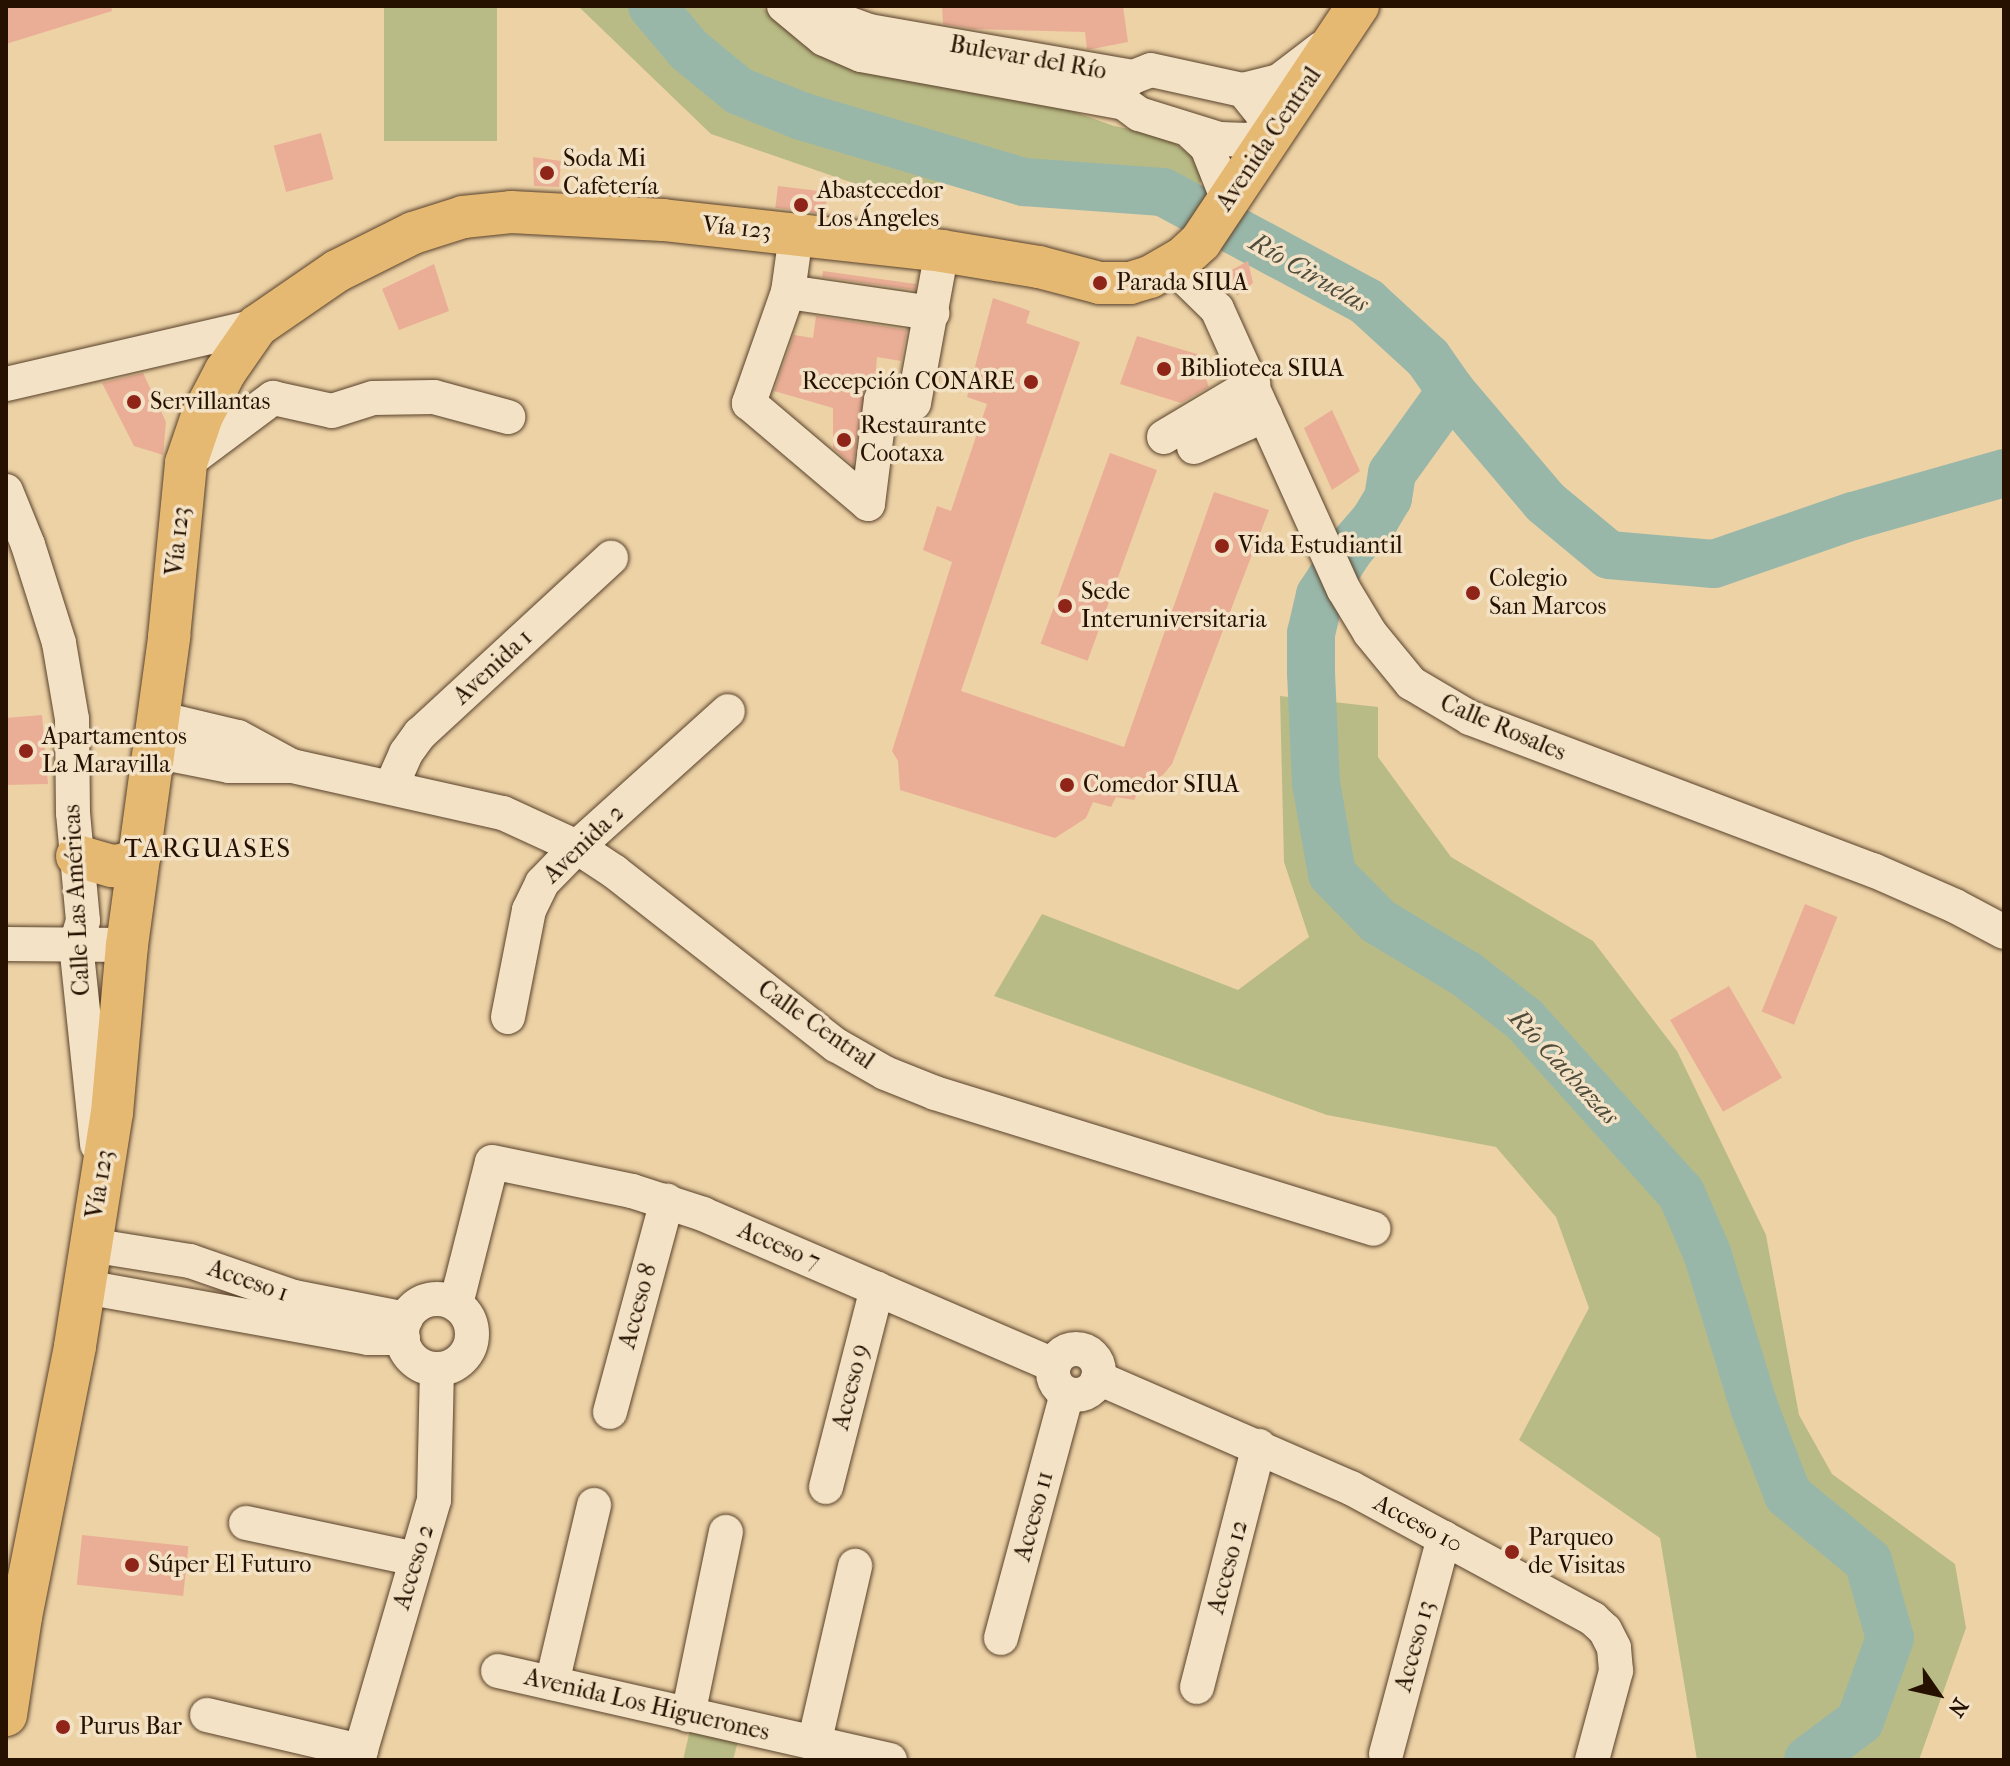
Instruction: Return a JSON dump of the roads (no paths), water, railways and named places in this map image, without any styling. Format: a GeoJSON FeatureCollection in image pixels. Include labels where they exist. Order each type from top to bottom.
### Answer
{"type":"FeatureCollection","features":[{"type":"Feature","properties":{"kind":"main road","name":"Avenida Central"},"geometry":{"type":"LineString","coordinates":[[1206,228],[1276,131],[1351,17]]}},
{"type":"Feature","properties":{"kind":"main road","name":"Vía 123"},"geometry":{"type":"LineString","coordinates":[[6,1715],[85,1287],[112,1113],[127,945],[156,734],[186,463],[202,416],[225,372],[257,326],[337,271],[413,233],[463,217],[511,212],[574,213],[942,251],[1115,284],[1150,277],[1206,228]]}},
{"type":"Feature","properties":{"kind":"main road"},"geometry":{"type":"LineString","coordinates":[[77,856],[113,866],[127,864],[140,855]]}},
{"type":"Feature","properties":{"kind":"street","name":"Bulevar del Río"},"geometry":{"type":"LineString","coordinates":[[784,6],[824,39],[861,55],[1084,81],[1133,77],[1151,70],[1243,90],[1279,81],[1351,17]]}},
{"type":"Feature","properties":{"kind":"street","name":"Bulevar del Río"},"geometry":{"type":"LineString","coordinates":[[816,6],[839,20],[869,31],[1084,81],[1139,114],[1192,133],[1233,141],[1276,131]]}},
{"type":"Feature","properties":{"kind":"street"},"geometry":{"type":"LineString","coordinates":[[1243,90],[1276,131]]}},
{"type":"Feature","properties":{"kind":"street"},"geometry":{"type":"LineString","coordinates":[[1192,133],[1207,147],[1206,228]]}},
{"type":"Feature","properties":{"kind":"street","name":"Calle Rosales"},"geometry":{"type":"LineString","coordinates":[[1206,228],[1217,309],[1344,590],[1394,666],[1432,698],[1470,718],[1873,870],[1955,906],[2004,932]]}},
{"type":"Feature","properties":{"kind":"street"},"geometry":{"type":"LineString","coordinates":[[796,235],[788,292],[749,403],[868,504],[881,400],[914,403],[942,251]]}},
{"type":"Feature","properties":{"kind":"street"},"geometry":{"type":"LineString","coordinates":[[788,292],[932,313]]}},
{"type":"Feature","properties":{"kind":"street"},"geometry":{"type":"LineString","coordinates":[[6,384],[257,326]]}},
{"type":"Feature","properties":{"kind":"street"},"geometry":{"type":"LineString","coordinates":[[186,463],[273,398],[332,411],[373,398],[434,397],[508,417]]}},
{"type":"Feature","properties":{"kind":"street"},"geometry":{"type":"LineString","coordinates":[[1179,442],[1259,400]]}},
{"type":"Feature","properties":{"kind":"street","name":"Calle Las Américas"},"geometry":{"type":"LineString","coordinates":[[6,491],[28,545],[59,643],[72,719],[73,813],[83,921],[76,944],[100,1175]]}},
{"type":"Feature","properties":{"kind":"street","name":"Avenida 1"},"geometry":{"type":"LineString","coordinates":[[391,787],[406,753],[420,734],[611,558]]}},
{"type":"Feature","properties":{"kind":"street","name":"Avenida 2"},"geometry":{"type":"LineString","coordinates":[[508,1017],[529,910],[542,883],[577,847],[728,711]]}},
{"type":"Feature","properties":{"kind":"street","name":"Calle Central"},"geometry":{"type":"LineString","coordinates":[[156,734],[229,766],[292,766],[503,813],[577,847],[836,1045],[885,1073],[935,1093],[1373,1229]]}},
{"type":"Feature","properties":{"kind":"street"},"geometry":{"type":"LineString","coordinates":[[6,944],[127,945]]}},
{"type":"Feature","properties":{"kind":"street","name":"Acceso 7"},"geometry":{"type":"LineString","coordinates":[[456,1304],[492,1162],[667,1201],[877,1288],[1060,1380]]}},
{"type":"Feature","properties":{"kind":"street","name":"Acceso 8"},"geometry":{"type":"LineString","coordinates":[[610,1412],[667,1201]]}},
{"type":"Feature","properties":{"kind":"street","name":"Acceso 1"},"geometry":{"type":"LineString","coordinates":[[90,1245],[155,1254],[229,1273],[292,1311]]}},
{"type":"Feature","properties":{"kind":"street"},"geometry":{"type":"LineString","coordinates":[[150,1300],[155,1254]]}},
{"type":"Feature","properties":{"kind":"street","name":"Acceso 1"},"geometry":{"type":"LineString","coordinates":[[85,1287],[150,1300],[292,1311],[404,1328]]}},
{"type":"Feature","properties":{"kind":"street","name":"Acceso 9"},"geometry":{"type":"LineString","coordinates":[[826,1487],[877,1288]]}},
{"type":"Feature","properties":{"kind":"street"},"geometry":{"type":"LineString","coordinates":[[434,1299],[456,1304],[470,1321],[471,1343],[458,1362],[437,1369],[418,1363],[411,1357],[404,1328],[422,1302],[434,1299]]}},
{"type":"Feature","properties":{"kind":"street","name":"Acceso 2"},"geometry":{"type":"LineString","coordinates":[[360,1755],[434,1500],[437,1369]]}},
{"type":"Feature","properties":{"kind":"street","name":"Acceso 10"},"geometry":{"type":"LineString","coordinates":[[1060,1380],[1082,1394],[1098,1378],[1259,1446],[1351,1488],[1593,1619],[1605,1630],[1614,1648],[1616,1671],[1592,1760]]}},
{"type":"Feature","properties":{"kind":"street","name":"Acceso 11"},"geometry":{"type":"LineString","coordinates":[[1001,1638],[1060,1380]]}},
{"type":"Feature","properties":{"kind":"street","name":"Acceso 12"},"geometry":{"type":"LineString","coordinates":[[1197,1687],[1259,1446]]}},
{"type":"Feature","properties":{"kind":"street"},"geometry":{"type":"LineString","coordinates":[[552,1683],[594,1505]]}},
{"type":"Feature","properties":{"kind":"street"},"geometry":{"type":"LineString","coordinates":[[246,1523],[416,1559]]}},
{"type":"Feature","properties":{"kind":"street"},"geometry":{"type":"LineString","coordinates":[[688,1715],[726,1532]]}},
{"type":"Feature","properties":{"kind":"street","name":"Acceso 13"},"geometry":{"type":"LineString","coordinates":[[1386,1754],[1444,1538]]}},
{"type":"Feature","properties":{"kind":"street"},"geometry":{"type":"LineString","coordinates":[[814,1744],[855,1566]]}},
{"type":"Feature","properties":{"kind":"street","name":"Avenida Los Higuerones"},"geometry":{"type":"LineString","coordinates":[[498,1671],[890,1760]]}},
{"type":"Feature","properties":{"kind":"street"},"geometry":{"type":"LineString","coordinates":[[207,1715],[360,1755]]}},
{"type":"Feature","properties":{"kind":"waterway","name":"Río Ciruelas"},"geometry":{"type":"LineString","coordinates":[[652,6],[689,50],[739,91],[801,116],[1024,182],[1163,192],[1367,302],[1428,358],[1451,391],[1545,502],[1609,555],[1714,564],[1853,516],[2004,473]]}},
{"type":"Feature","properties":{"kind":"waterway","name":"Río Cachazas"},"geometry":{"type":"LineString","coordinates":[[1451,391],[1392,473],[1388,498],[1375,520],[1350,549],[1320,595],[1311,633],[1311,673],[1316,783],[1332,874],[1378,921],[1466,974],[1525,1020],[1681,1193],[1707,1253],[1754,1407],[1788,1495],[1868,1561],[1890,1638],[1860,1721],[1808,1760]]}},
{"type":"Feature","properties":{"kind":"place","name":"Soda Mi Cafetería"},"geometry":{"type":"Point","coordinates":[547,173]}},
{"type":"Feature","properties":{"kind":"place","name":"Abastecedor Los Ángeles"},"geometry":{"type":"Point","coordinates":[801,205]}},
{"type":"Feature","properties":{"kind":"place","name":"Parada SIUA"},"geometry":{"type":"Point","coordinates":[1100,283]}},
{"type":"Feature","properties":{"kind":"place","name":"Biblioteca SIUA"},"geometry":{"type":"Point","coordinates":[1164,369]}},
{"type":"Feature","properties":{"kind":"place","name":"Recepción CONARE"},"geometry":{"type":"Point","coordinates":[1031,382]}},
{"type":"Feature","properties":{"kind":"place","name":"Servillantas"},"geometry":{"type":"Point","coordinates":[134,402]}},
{"type":"Feature","properties":{"kind":"place","name":"Restaurante Cootaxa"},"geometry":{"type":"Point","coordinates":[844,440]}},
{"type":"Feature","properties":{"kind":"place","name":"Vida Estudiantil"},"geometry":{"type":"Point","coordinates":[1222,546]}},
{"type":"Feature","properties":{"kind":"place","name":"Colegio San Marcos"},"geometry":{"type":"Point","coordinates":[1473,593]}},
{"type":"Feature","properties":{"kind":"place","name":"Sede Interuniversitaria"},"geometry":{"type":"Point","coordinates":[1065,606]}},
{"type":"Feature","properties":{"kind":"place","name":"Apartamentos La Maravilla"},"geometry":{"type":"Point","coordinates":[26,751]}},
{"type":"Feature","properties":{"kind":"place","name":"Comedor SIUA"},"geometry":{"type":"Point","coordinates":[1067,785]}},
{"type":"Feature","properties":{"kind":"place","name":"Parqueo de Visitas"},"geometry":{"type":"Point","coordinates":[1512,1552]}},
{"type":"Feature","properties":{"kind":"place","name":"Súper El Futuro"},"geometry":{"type":"Point","coordinates":[132,1565]}},
{"type":"Feature","properties":{"kind":"place","name":"Purus Bar"},"geometry":{"type":"Point","coordinates":[63,1727]}},
{"type":"Feature","properties":{"kind":"district","name":"TARGUASES"},"geometry":{"type":"Point","coordinates":[208,849]}}]}
